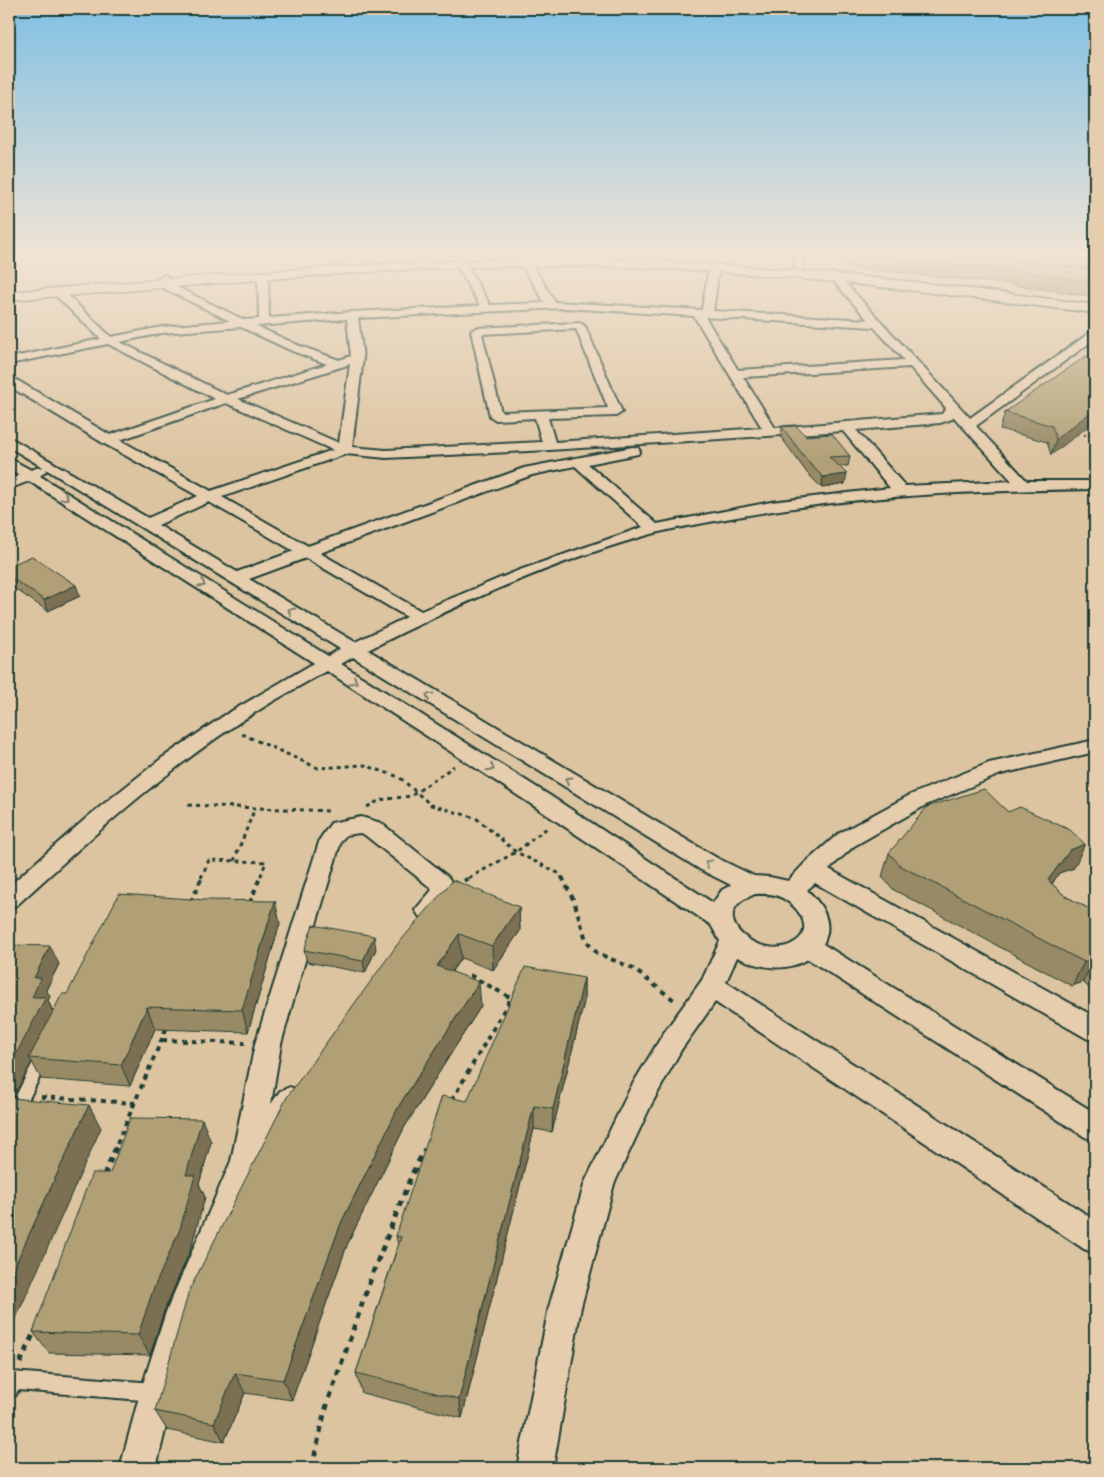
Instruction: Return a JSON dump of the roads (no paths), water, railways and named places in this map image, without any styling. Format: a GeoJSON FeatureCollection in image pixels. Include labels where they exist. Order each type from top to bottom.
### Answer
{"type":"FeatureCollection","features":[{"type":"Feature","properties":{"kind":"street"},"geometry":{"type":"LineString","coordinates":[[92,325],[108,340],[226,399],[345,450],[386,454],[771,432],[940,419],[947,416],[949,411],[955,410]]}},
{"type":"Feature","properties":{"kind":"street"},"geometry":{"type":"LineString","coordinates":[[9,361],[162,330],[230,325]]}},
{"type":"Feature","properties":{"kind":"street"},"geometry":{"type":"LineString","coordinates":[[244,325],[308,354],[340,364]]}},
{"type":"Feature","properties":{"kind":"street"},"geometry":{"type":"LineString","coordinates":[[345,450],[357,358],[353,325]]}},
{"type":"Feature","properties":{"kind":"street"},"geometry":{"type":"LineString","coordinates":[[511,325],[512,329]]}},
{"type":"Feature","properties":{"kind":"street"},"geometry":{"type":"LineString","coordinates":[[708,325],[735,374],[771,432]]}},
{"type":"Feature","properties":{"kind":"street"},"geometry":{"type":"LineString","coordinates":[[879,325],[1010,471],[1026,477]]}},
{"type":"Feature","properties":{"kind":"street"},"geometry":{"type":"LineString","coordinates":[[580,326],[616,412],[496,416],[476,331],[512,329],[580,326]]}},
{"type":"Feature","properties":{"kind":"street"},"geometry":{"type":"LineString","coordinates":[[969,425],[1095,334]]}},
{"type":"Feature","properties":{"kind":"street"},"geometry":{"type":"LineString","coordinates":[[108,440],[226,399],[357,358]]}},
{"type":"Feature","properties":{"kind":"street"},"geometry":{"type":"LineString","coordinates":[[1060,361],[1078,365]]}},
{"type":"Feature","properties":{"kind":"street"},"geometry":{"type":"LineString","coordinates":[[735,374],[913,363]]}},
{"type":"Feature","properties":{"kind":"street"},"geometry":{"type":"LineString","coordinates":[[9,381],[108,440],[309,551],[421,618]]}},
{"type":"Feature","properties":{"kind":"street"},"geometry":{"type":"LineString","coordinates":[[573,413],[586,444]]}},
{"type":"Feature","properties":{"kind":"street"},"geometry":{"type":"LineString","coordinates":[[540,414],[550,446]]}},
{"type":"Feature","properties":{"kind":"street"},"geometry":{"type":"LineString","coordinates":[[846,427],[900,490]]}},
{"type":"Feature","properties":{"kind":"street"},"geometry":{"type":"LineString","coordinates":[[236,578],[530,471],[717,435]]}},
{"type":"Feature","properties":{"kind":"street"},"geometry":{"type":"LineString","coordinates":[[9,441],[352,650],[701,859],[751,886]]}},
{"type":"Feature","properties":{"kind":"street"},"geometry":{"type":"LineString","coordinates":[[147,524],[209,497],[345,450]]}},
{"type":"Feature","properties":{"kind":"street"},"geometry":{"type":"LineString","coordinates":[[9,462],[327,663],[699,905],[726,920],[747,951],[766,958],[790,957],[808,947],[816,937],[817,924],[813,912],[804,900],[791,892],[763,885],[738,890],[726,920],[712,986],[672,1042],[641,1096],[600,1182],[565,1307],[536,1451],[535,1468]]}},
{"type":"Feature","properties":{"kind":"street"},"geometry":{"type":"LineString","coordinates":[[578,462],[654,529]]}},
{"type":"Feature","properties":{"kind":"street"},"geometry":{"type":"LineString","coordinates":[[9,485],[50,467]]}},
{"type":"Feature","properties":{"kind":"street"},"geometry":{"type":"LineString","coordinates":[[1077,471],[1095,471]]}},
{"type":"Feature","properties":{"kind":"street"},"geometry":{"type":"LineString","coordinates":[[9,899],[125,796],[193,745],[223,726],[352,650],[466,597],[552,563],[654,529],[778,505],[1026,477],[1095,485]]}},
{"type":"Feature","properties":{"kind":"street"},"geometry":{"type":"LineString","coordinates":[[791,892],[812,870],[846,840],[918,800],[996,768],[1095,746]]}},
{"type":"Feature","properties":{"kind":"street"},"geometry":{"type":"LineString","coordinates":[[138,1468],[157,1393],[182,1312],[246,1161],[268,1044],[331,839],[339,829],[354,819],[361,825],[373,829],[439,882],[446,890],[415,927]]}},
{"type":"Feature","properties":{"kind":"street"},"geometry":{"type":"LineString","coordinates":[[812,870],[1095,1030]]}},
{"type":"Feature","properties":{"kind":"street"},"geometry":{"type":"LineString","coordinates":[[808,947],[1095,1128]]}},
{"type":"Feature","properties":{"kind":"street"},"geometry":{"type":"LineString","coordinates":[[712,986],[1095,1238]]}},
{"type":"Feature","properties":{"kind":"street"},"geometry":{"type":"LineString","coordinates":[[246,1161],[305,1080]]}},
{"type":"Feature","properties":{"kind":"lane"},"geometry":{"type":"LineString","coordinates":[[9,1124],[50,1042]]}},
{"type":"Feature","properties":{"kind":"lane"},"geometry":{"type":"LineString","coordinates":[[10,1386],[157,1393]]}}]}
